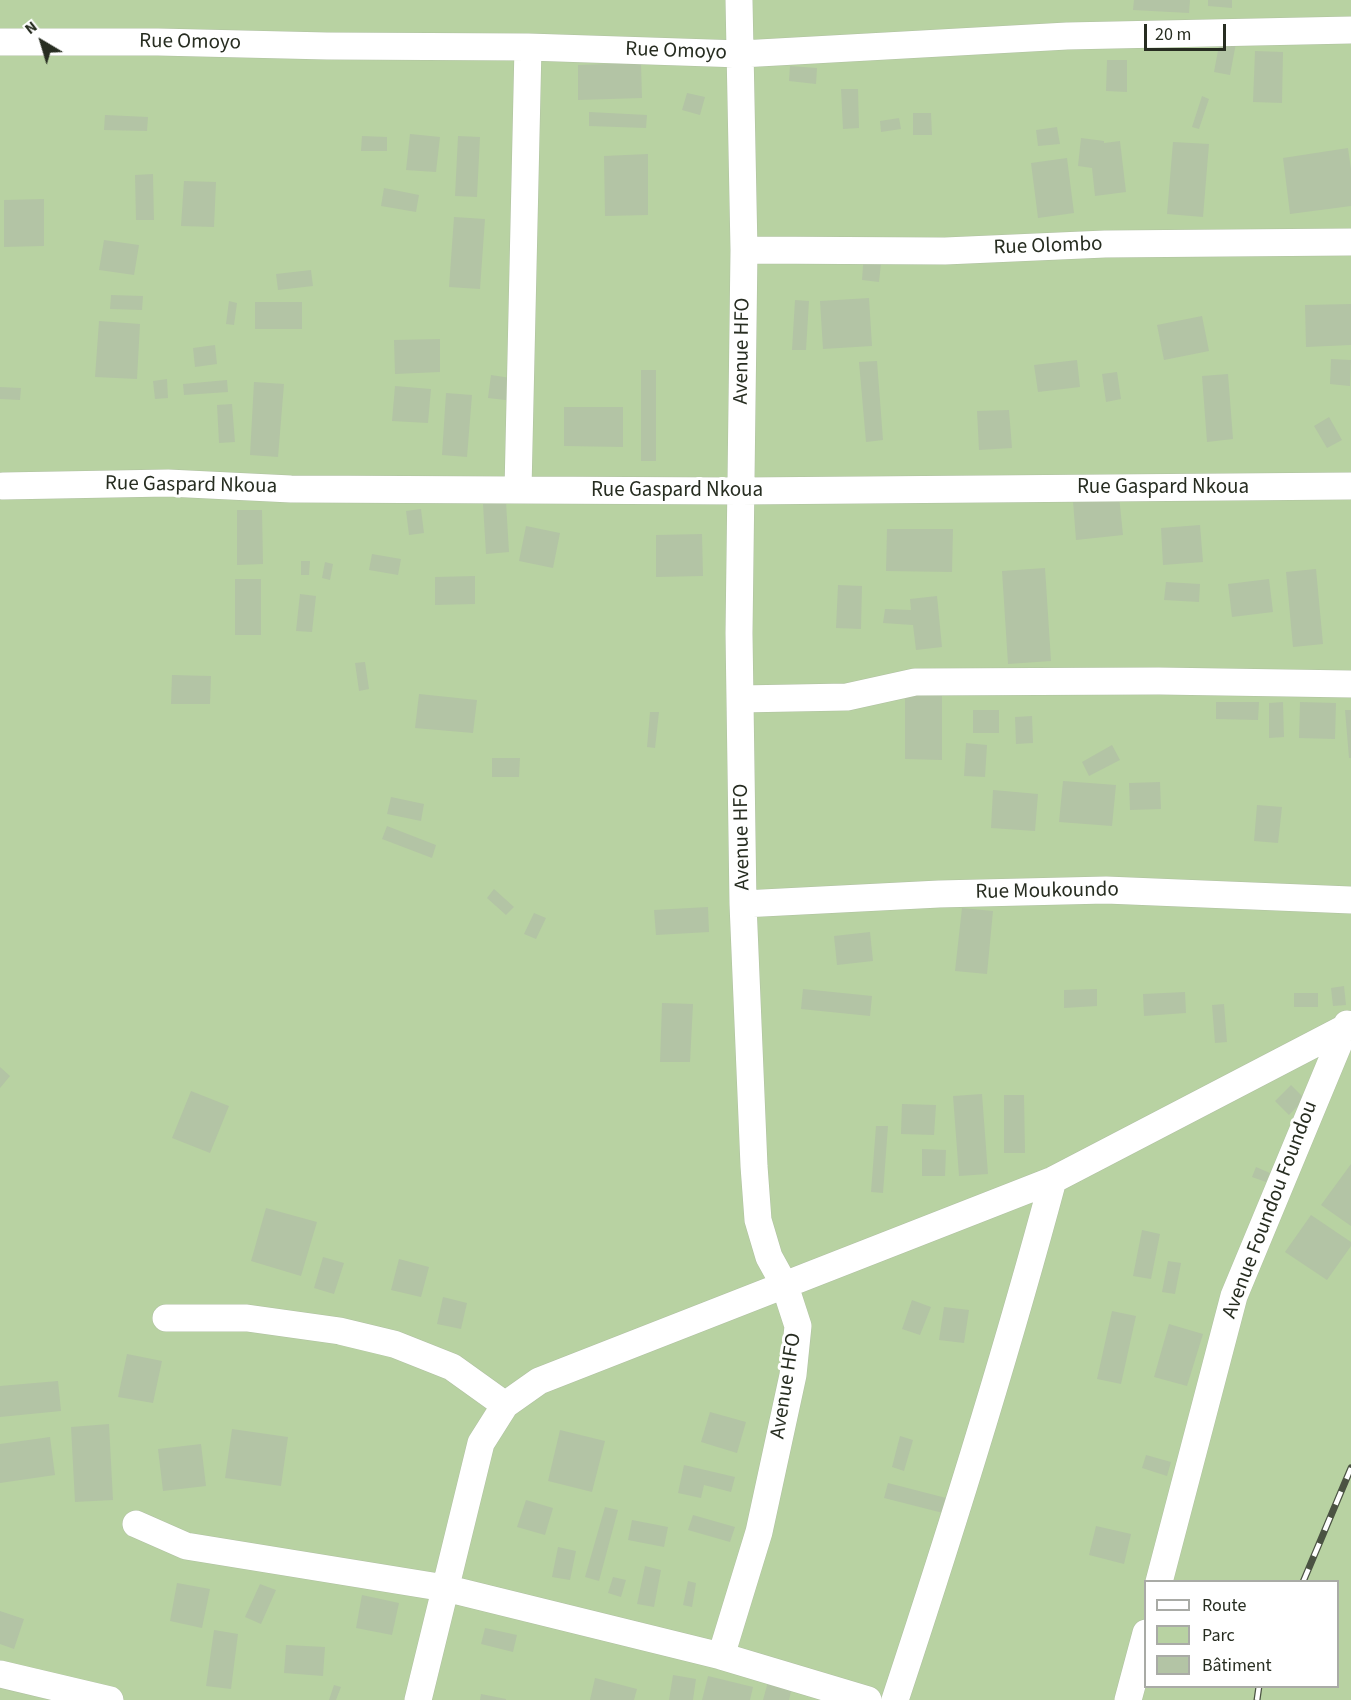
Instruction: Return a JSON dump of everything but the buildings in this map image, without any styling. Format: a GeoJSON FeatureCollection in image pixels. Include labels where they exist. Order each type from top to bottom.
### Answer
{"type":"FeatureCollection","features":[{"type":"Feature","properties":{"kind":"street","name":"Avenue HFO"},"geometry":{"type":"LineString","coordinates":[[721,1656],[759,1532],[793,1375],[798,1326],[785,1286],[769,1257],[758,1220],[743,904],[739,633],[744,250],[739,0]]}},
{"type":"Feature","properties":{"kind":"street","name":"Rue Omoyo"},"geometry":{"type":"LineString","coordinates":[[0,42],[528,47],[741,54],[1067,36],[1351,30]]}},
{"type":"Feature","properties":{"kind":"street"},"geometry":{"type":"LineString","coordinates":[[518,489],[528,47]]}},
{"type":"Feature","properties":{"kind":"street","name":"Rue Olombo"},"geometry":{"type":"LineString","coordinates":[[744,250],[945,250],[1105,244],[1351,242]]}},
{"type":"Feature","properties":{"kind":"street","name":"Rue Gaspard Nkoua"},"geometry":{"type":"LineString","coordinates":[[3,486],[168,483],[291,489],[741,491],[1351,486]]}},
{"type":"Feature","properties":{"kind":"street"},"geometry":{"type":"LineString","coordinates":[[740,699],[847,697],[915,682],[1159,681],[1351,684]]}},
{"type":"Feature","properties":{"kind":"street","name":"Rue Moukoundo"},"geometry":{"type":"LineString","coordinates":[[743,904],[939,894],[1106,890],[1351,900]]}},
{"type":"Feature","properties":{"kind":"street"},"geometry":{"type":"LineString","coordinates":[[418,1700],[481,1443],[505,1405],[539,1381],[1053,1180],[1347,1024]]}},
{"type":"Feature","properties":{"kind":"street","name":"Avenue Foundou Foundou"},"geometry":{"type":"LineString","coordinates":[[1159,1580],[1234,1296],[1347,1024]]}},
{"type":"Feature","properties":{"kind":"street"},"geometry":{"type":"LineString","coordinates":[[895,1700],[956,1516],[1022,1295],[1053,1180]]}},
{"type":"Feature","properties":{"kind":"street"},"geometry":{"type":"LineString","coordinates":[[166,1318],[248,1318],[340,1331],[394,1344],[452,1367],[505,1405]]}},
{"type":"Feature","properties":{"kind":"street"},"geometry":{"type":"LineString","coordinates":[[136,1524],[186,1546],[445,1588],[721,1656],[868,1700]]}},
{"type":"Feature","properties":{"kind":"street"},"geometry":{"type":"LineString","coordinates":[[1128,1700],[1144,1640]]}},
{"type":"Feature","properties":{"kind":"street"},"geometry":{"type":"LineString","coordinates":[[0,1674],[110,1700]]}},
{"type":"Feature","properties":{"kind":"green space"},"geometry":{"type":"Polygon","coordinates":[[[0,0],[1351,0],[1351,1700],[0,1700],[0,0]]]}},
{"type":"Feature","properties":{"kind":"railway"},"geometry":{"type":"LineString","coordinates":[[1304,1580],[1351,1468]]}},
{"type":"Feature","properties":{"kind":"railway"},"geometry":{"type":"LineString","coordinates":[[1257,1700],[1259,1688]]}}]}
